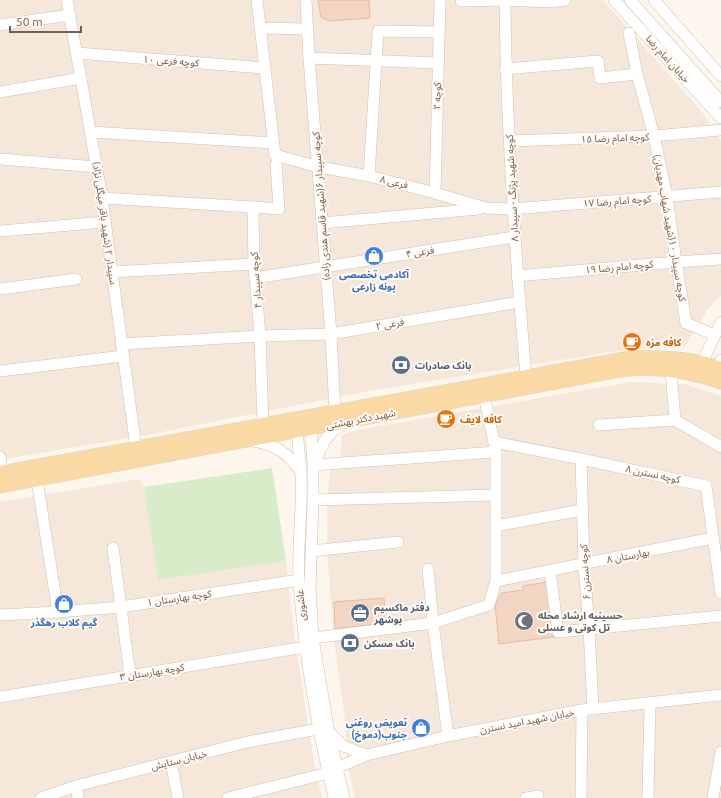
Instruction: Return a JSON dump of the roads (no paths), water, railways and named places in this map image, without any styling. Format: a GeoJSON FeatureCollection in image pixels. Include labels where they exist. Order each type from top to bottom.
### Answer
{"type":"FeatureCollection","features":[{"type":"Feature","properties":{"kind":"main road","name":"شهید دکتر بهشتی"},"geometry":{"type":"LineString","coordinates":[[1,477],[36,480],[249,440],[303,425],[335,411],[630,358],[655,357],[720,366]]}},
{"type":"Feature","properties":{"kind":"main road","name":"شهید دکتر بهشتی"},"geometry":{"type":"LineString","coordinates":[[1,477],[136,448],[263,424],[303,425],[345,422],[620,370],[648,368],[706,377],[721,382]]}},
{"type":"Feature","properties":{"kind":"street","name":"سپیدار ۲ (شهید باقر میگلی نژاد)"},"geometry":{"type":"LineString","coordinates":[[67,0],[102,198],[136,448]]}},
{"type":"Feature","properties":{"kind":"street"},"geometry":{"type":"LineString","coordinates":[[102,198],[279,209],[276,160],[256,0]]}},
{"type":"Feature","properties":{"kind":"street","name":"کوچه سپیدار ۶(شهید قاسم هندی زاده)"},"geometry":{"type":"LineString","coordinates":[[306,0],[309,58],[319,167],[325,268],[331,334],[335,411]]}},
{"type":"Feature","properties":{"kind":"street","name":"کوچه ۲"},"geometry":{"type":"LineString","coordinates":[[435,193],[440,0]]}},
{"type":"Feature","properties":{"kind":"street"},"geometry":{"type":"LineString","coordinates":[[461,1],[505,0],[552,2],[565,0]]}},
{"type":"Feature","properties":{"kind":"street","name":"کوچه شهید پژنگ - سپیدار ۸"},"geometry":{"type":"LineString","coordinates":[[505,0],[505,69],[514,237],[526,376]]}},
{"type":"Feature","properties":{"kind":"street","name":"خیابان امام رضا"},"geometry":{"type":"LineString","coordinates":[[614,0],[721,118]]}},
{"type":"Feature","properties":{"kind":"street","name":"خیابان امام رضا"},"geometry":{"type":"LineString","coordinates":[[630,0],[721,102]]}},
{"type":"Feature","properties":{"kind":"street"},"geometry":{"type":"LineString","coordinates":[[654,0],[721,76]]}},
{"type":"Feature","properties":{"kind":"street"},"geometry":{"type":"LineString","coordinates":[[0,25],[70,15]]}},
{"type":"Feature","properties":{"kind":"street"},"geometry":{"type":"LineString","coordinates":[[260,28],[308,28]]}},
{"type":"Feature","properties":{"kind":"street"},"geometry":{"type":"LineString","coordinates":[[369,176],[378,31],[439,32]]}},
{"type":"Feature","properties":{"kind":"street","name":"کوچه سپیدار ۱۰(شهید شهاب مهدیان)"},"geometry":{"type":"LineString","coordinates":[[629,33],[637,74],[654,136],[667,197],[686,323],[715,335]]}},
{"type":"Feature","properties":{"kind":"street","name":"کوچه فرعی ۱۰"},"geometry":{"type":"LineString","coordinates":[[77,53],[264,68]]}},
{"type":"Feature","properties":{"kind":"street"},"geometry":{"type":"LineString","coordinates":[[309,58],[438,63]]}},
{"type":"Feature","properties":{"kind":"street"},"geometry":{"type":"LineString","coordinates":[[505,69],[598,61],[600,78],[637,74]]}},
{"type":"Feature","properties":{"kind":"street"},"geometry":{"type":"LineString","coordinates":[[0,92],[81,78]]}},
{"type":"Feature","properties":{"kind":"street","name":"کوچه امام رضا ۱۵"},"geometry":{"type":"LineString","coordinates":[[509,141],[654,136],[721,130]]}},
{"type":"Feature","properties":{"kind":"street"},"geometry":{"type":"LineString","coordinates":[[91,132],[274,143]]}},
{"type":"Feature","properties":{"kind":"street"},"geometry":{"type":"LineString","coordinates":[[0,159],[97,167]]}},
{"type":"Feature","properties":{"kind":"street","name":"فرعی ۸"},"geometry":{"type":"LineString","coordinates":[[276,160],[369,176],[486,208],[513,209]]}},
{"type":"Feature","properties":{"kind":"street","name":"کوچه امام رضا ۱۷"},"geometry":{"type":"LineString","coordinates":[[513,209],[721,192]]}},
{"type":"Feature","properties":{"kind":"street","name":"کوچه سپیدار ۴"},"geometry":{"type":"LineString","coordinates":[[253,207],[254,264],[260,336],[263,424]]}},
{"type":"Feature","properties":{"kind":"street"},"geometry":{"type":"LineString","coordinates":[[322,223],[486,208]]}},
{"type":"Feature","properties":{"kind":"street"},"geometry":{"type":"LineString","coordinates":[[0,231],[105,222]]}},
{"type":"Feature","properties":{"kind":"street","name":"فرعی ۴"},"geometry":{"type":"LineString","coordinates":[[255,278],[514,237]]}},
{"type":"Feature","properties":{"kind":"street","name":"کوچه امام رضا ۱۹"},"geometry":{"type":"LineString","coordinates":[[517,276],[721,259]]}},
{"type":"Feature","properties":{"kind":"street"},"geometry":{"type":"LineString","coordinates":[[112,272],[254,264]]}},
{"type":"Feature","properties":{"kind":"street"},"geometry":{"type":"LineString","coordinates":[[0,289],[76,279]]}},
{"type":"Feature","properties":{"kind":"street","name":"فرعی ۲"},"geometry":{"type":"LineString","coordinates":[[121,344],[260,336],[331,334],[520,302]]}},
{"type":"Feature","properties":{"kind":"street"},"geometry":{"type":"LineString","coordinates":[[720,366],[706,377],[702,363],[721,322]]}},
{"type":"Feature","properties":{"kind":"street"},"geometry":{"type":"LineString","coordinates":[[0,371],[123,356]]}},
{"type":"Feature","properties":{"kind":"street"},"geometry":{"type":"LineString","coordinates":[[671,371],[675,420]]}},
{"type":"Feature","properties":{"kind":"street"},"geometry":{"type":"LineString","coordinates":[[313,638],[433,623],[489,605],[496,581],[495,447],[484,395]]}},
{"type":"Feature","properties":{"kind":"street"},"geometry":{"type":"LineString","coordinates":[[599,425],[675,420],[721,447]]}},
{"type":"Feature","properties":{"kind":"street","name":"عاشوری"},"geometry":{"type":"LineString","coordinates":[[324,731],[313,638],[310,588],[314,500],[313,465],[325,440],[333,431],[345,422]]}},
{"type":"Feature","properties":{"kind":"street"},"geometry":{"type":"LineString","coordinates":[[303,425],[313,465]]}},
{"type":"Feature","properties":{"kind":"street","name":"عاشوری"},"geometry":{"type":"LineString","coordinates":[[303,425],[299,580],[305,647],[332,771],[334,798]]}},
{"type":"Feature","properties":{"kind":"street"},"geometry":{"type":"LineString","coordinates":[[249,440],[267,443],[282,451],[292,459],[301,477],[314,482]]}},
{"type":"Feature","properties":{"kind":"street","name":"کوچه نسترن ۸"},"geometry":{"type":"LineString","coordinates":[[313,465],[495,447],[581,459],[706,486],[714,538],[718,551],[721,593]]}},
{"type":"Feature","properties":{"kind":"street"},"geometry":{"type":"LineString","coordinates":[[0,457],[1,477]]}},
{"type":"Feature","properties":{"kind":"street","name":"کوچه نسترن ۶"},"geometry":{"type":"LineString","coordinates":[[581,459],[584,565],[589,629],[588,709],[581,798]]}},
{"type":"Feature","properties":{"kind":"street"},"geometry":{"type":"LineString","coordinates":[[36,480],[58,612]]}},
{"type":"Feature","properties":{"kind":"street"},"geometry":{"type":"LineString","coordinates":[[314,500],[496,495]]}},
{"type":"Feature","properties":{"kind":"street"},"geometry":{"type":"LineString","coordinates":[[496,526],[582,510]]}},
{"type":"Feature","properties":{"kind":"street","name":"بهارستان ۸"},"geometry":{"type":"LineString","coordinates":[[496,581],[584,565],[714,538]]}},
{"type":"Feature","properties":{"kind":"street"},"geometry":{"type":"LineString","coordinates":[[311,550],[398,542]]}},
{"type":"Feature","properties":{"kind":"street"},"geometry":{"type":"LineString","coordinates":[[113,548],[130,676]]}},
{"type":"Feature","properties":{"kind":"street"},"geometry":{"type":"LineString","coordinates":[[428,569],[433,623],[448,736]]}},
{"type":"Feature","properties":{"kind":"street"},"geometry":{"type":"LineString","coordinates":[[550,571],[558,632],[721,616]]}},
{"type":"Feature","properties":{"kind":"street","name":"کوچه بهارستان ۱"},"geometry":{"type":"LineString","coordinates":[[0,615],[121,607],[299,580]]}},
{"type":"Feature","properties":{"kind":"street","name":"کوچه بهارستان ۳"},"geometry":{"type":"LineString","coordinates":[[0,697],[305,647]]}},
{"type":"Feature","properties":{"kind":"street","name":"خیابان شهید امید نسترن"},"geometry":{"type":"LineString","coordinates":[[228,798],[332,771],[366,755],[448,736],[588,709],[721,695]]}},
{"type":"Feature","properties":{"kind":"street"},"geometry":{"type":"LineString","coordinates":[[648,798],[650,703]]}},
{"type":"Feature","properties":{"kind":"street"},"geometry":{"type":"LineString","coordinates":[[324,731],[343,746],[366,755]]}},
{"type":"Feature","properties":{"kind":"street","name":"خیابان ستایش"},"geometry":{"type":"LineString","coordinates":[[41,798],[76,786],[247,742],[324,731]]}},
{"type":"Feature","properties":{"kind":"street"},"geometry":{"type":"LineString","coordinates":[[713,798],[721,752]]}},
{"type":"Feature","properties":{"kind":"street"},"geometry":{"type":"LineString","coordinates":[[171,762],[178,798]]}},
{"type":"Feature","properties":{"kind":"street","name":"عاشوری"},"geometry":{"type":"LineString","coordinates":[[332,771],[344,798]]}},
{"type":"Feature","properties":{"kind":"street"},"geometry":{"type":"LineString","coordinates":[[76,786],[78,798]]}},
{"type":"Feature","properties":{"kind":"street"},"geometry":{"type":"LineString","coordinates":[[526,798],[538,796]]}},
{"type":"Feature","properties":{"kind":"place","name":"آکادمی تخصصی پونه زارعی"},"geometry":{"type":"Point","coordinates":[374,256]}},
{"type":"Feature","properties":{"kind":"place","name":"کافه مزه"},"geometry":{"type":"Point","coordinates":[632,342]}},
{"type":"Feature","properties":{"kind":"place","name":"بانک صادرات"},"geometry":{"type":"Point","coordinates":[401,365]}},
{"type":"Feature","properties":{"kind":"place","name":"کافه لایف"},"geometry":{"type":"Point","coordinates":[446,419]}},
{"type":"Feature","properties":{"kind":"place","name":"گیم کلاب رهگذر"},"geometry":{"type":"Point","coordinates":[64,604]}},
{"type":"Feature","properties":{"kind":"place","name":"دفتر ماکسیم بوشهر"},"geometry":{"type":"Point","coordinates":[360,613]}},
{"type":"Feature","properties":{"kind":"place","name":"حسینیه ارشاد محله تل کوتی و عسلی"},"geometry":{"type":"Point","coordinates":[524,621]}},
{"type":"Feature","properties":{"kind":"place","name":"بانک مسکن"},"geometry":{"type":"Point","coordinates":[350,643]}},
{"type":"Feature","properties":{"kind":"place","name":"تعويض روغنی جنوب(دموخ)"},"geometry":{"type":"Point","coordinates":[421,728]}}]}
